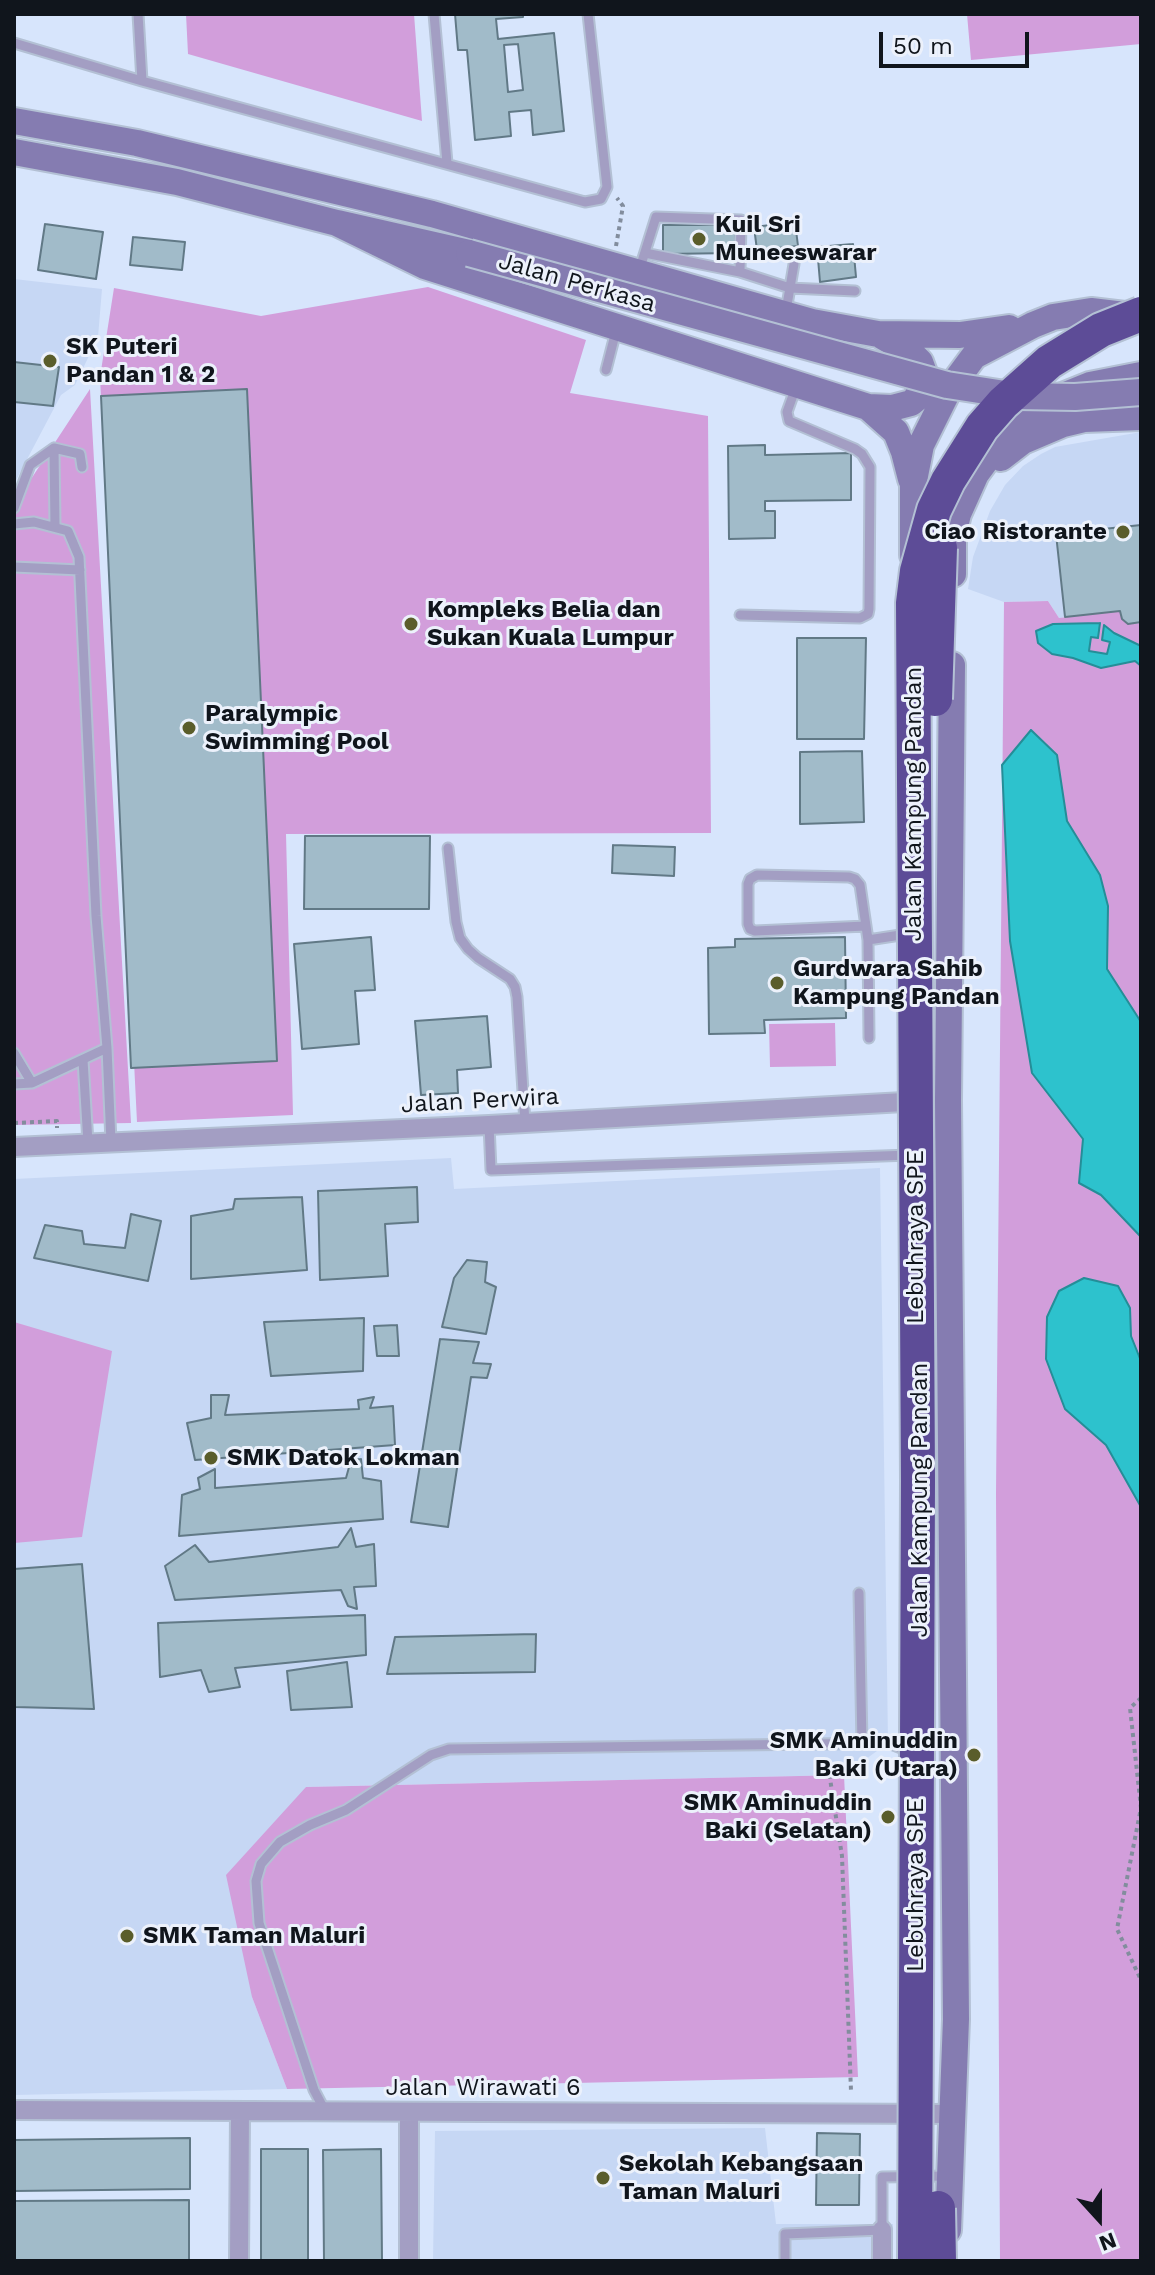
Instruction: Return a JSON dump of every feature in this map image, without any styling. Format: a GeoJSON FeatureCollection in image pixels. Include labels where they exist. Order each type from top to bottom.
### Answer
{"type":"FeatureCollection","features":[{"type":"Feature","properties":{"kind":"highway","name":"Lebuhraya SPE"},"geometry":{"type":"LineString","coordinates":[[915,2261],[918,1481],[913,603],[917,571],[934,510],[982,427],[1003,403],[1049,362],[1101,330],[1141,315]]}},
{"type":"Feature","properties":{"kind":"highway","name":"Lebuhraya SPE"},"geometry":{"type":"LineString","coordinates":[[939,2261],[935,670],[939,553],[960,486],[986,441],[1003,419],[1022,398],[1066,363],[1141,328]]}},
{"type":"Feature","properties":{"kind":"street","name":"Jalan Perkasa"},"geometry":{"type":"LineString","coordinates":[[14,121],[137,143],[642,262],[812,322],[878,334],[960,335],[1033,325]]}},
{"type":"Feature","properties":{"kind":"street","name":"Jalan Perkasa"},"geometry":{"type":"LineString","coordinates":[[14,152],[177,182],[469,253],[947,385],[1018,396],[1075,397],[1141,392]]}},
{"type":"Feature","properties":{"kind":"street"},"geometry":{"type":"LineString","coordinates":[[337,223],[425,266],[868,407],[892,408],[911,403],[917,398],[924,373],[920,362],[911,353],[878,334]]}},
{"type":"Feature","properties":{"kind":"street","name":"Jalan Kampung Pandan"},"geometry":{"type":"LineString","coordinates":[[947,2261],[938,2176],[925,2114],[920,1101],[914,934],[913,486],[925,435],[948,391],[974,356],[1053,317],[1091,311],[1141,315]]}},
{"type":"Feature","properties":{"kind":"street","name":"Jalan Kampung Pandan"},"geometry":{"type":"LineString","coordinates":[[925,2261],[938,2176],[953,2114],[956,2019],[948,1100],[953,535],[966,493],[976,474],[1017,424],[1053,400],[1073,391],[1141,375]]}},
{"type":"Feature","properties":{"kind":"street"},"geometry":{"type":"LineString","coordinates":[[868,407],[896,432],[913,486]]}},
{"type":"Feature","properties":{"kind":"street","name":"Jalan Kampung Pandan"},"geometry":{"type":"LineString","coordinates":[[953,535],[966,501],[977,483],[994,464],[1023,441],[1063,424],[1084,419],[1141,417]]}},
{"type":"Feature","properties":{"kind":"street","name":"Jalan Perwira"},"geometry":{"type":"LineString","coordinates":[[14,1147],[948,1100]]}},
{"type":"Feature","properties":{"kind":"street","name":"Jalan Wirawati 6"},"geometry":{"type":"LineString","coordinates":[[14,2110],[953,2114]]}},
{"type":"Feature","properties":{"kind":"street"},"geometry":{"type":"LineString","coordinates":[[239,2261],[240,2111]]}},
{"type":"Feature","properties":{"kind":"street"},"geometry":{"type":"LineString","coordinates":[[409,2112],[409,2261]]}},
{"type":"Feature","properties":{"kind":"street"},"geometry":{"type":"LineString","coordinates":[[882,2230],[882,2261]]}},
{"type":"Feature","properties":{"kind":"lane"},"geometry":{"type":"LineString","coordinates":[[138,14],[142,81]]}},
{"type":"Feature","properties":{"kind":"lane"},"geometry":{"type":"LineString","coordinates":[[434,14],[447,163]]}},
{"type":"Feature","properties":{"kind":"lane"},"geometry":{"type":"LineString","coordinates":[[14,43],[585,202],[601,199],[607,187],[588,14]]}},
{"type":"Feature","properties":{"kind":"lane"},"geometry":{"type":"LineString","coordinates":[[740,272],[741,220],[656,217],[642,262],[740,272],[790,288],[855,291]]}},
{"type":"Feature","properties":{"kind":"lane"},"geometry":{"type":"LineString","coordinates":[[785,314],[794,264]]}},
{"type":"Feature","properties":{"kind":"lane"},"geometry":{"type":"LineString","coordinates":[[606,370],[617,327]]}},
{"type":"Feature","properties":{"kind":"lane"},"geometry":{"type":"LineString","coordinates":[[740,615],[860,618],[869,609],[870,467],[855,449],[789,421],[787,412],[798,384]]}},
{"type":"Feature","properties":{"kind":"lane"},"geometry":{"type":"LineString","coordinates":[[54,448],[55,527]]}},
{"type":"Feature","properties":{"kind":"lane"},"geometry":{"type":"LineString","coordinates":[[14,508],[30,465],[54,448],[80,454],[82,467]]}},
{"type":"Feature","properties":{"kind":"lane"},"geometry":{"type":"LineString","coordinates":[[14,524],[34,522],[68,531],[79,557],[96,916],[111,1142]]}},
{"type":"Feature","properties":{"kind":"lane"},"geometry":{"type":"LineString","coordinates":[[14,567],[80,570]]}},
{"type":"Feature","properties":{"kind":"lane"},"geometry":{"type":"LineString","coordinates":[[448,848],[460,938],[468,949],[493,970],[510,979],[515,987],[525,1123]]}},
{"type":"Feature","properties":{"kind":"lane"},"geometry":{"type":"LineString","coordinates":[[866,926],[755,931],[748,924],[748,884],[757,875],[855,879],[860,885],[866,926],[868,940],[869,1038]]}},
{"type":"Feature","properties":{"kind":"lane"},"geometry":{"type":"LineString","coordinates":[[868,940],[914,934]]}},
{"type":"Feature","properties":{"kind":"lane"},"geometry":{"type":"LineString","coordinates":[[14,1084],[32,1083],[107,1048]]}},
{"type":"Feature","properties":{"kind":"lane"},"geometry":{"type":"LineString","coordinates":[[14,1053],[32,1083]]}},
{"type":"Feature","properties":{"kind":"lane"},"geometry":{"type":"LineString","coordinates":[[83,1060],[88,1143]]}},
{"type":"Feature","properties":{"kind":"lane"},"geometry":{"type":"LineString","coordinates":[[489,1125],[491,1170],[918,1155]]}},
{"type":"Feature","properties":{"kind":"lane"},"geometry":{"type":"LineString","coordinates":[[859,1593],[862,1744]]}},
{"type":"Feature","properties":{"kind":"lane"},"geometry":{"type":"LineString","coordinates":[[325,2111],[314,2090],[259,1923],[256,1881],[261,1864],[280,1842],[346,1810],[431,1755],[449,1749],[888,1743],[922,1756]]}},
{"type":"Feature","properties":{"kind":"lane"},"geometry":{"type":"LineString","coordinates":[[785,2261],[785,2234],[882,2230],[882,2177],[938,2176]]}},
{"type":"Feature","properties":{"kind":"path"},"geometry":{"type":"LineString","coordinates":[[607,187],[623,206],[614,253]]}},
{"type":"Feature","properties":{"kind":"path"},"geometry":{"type":"LineString","coordinates":[[1141,1698],[1130,1708],[1141,1808],[1117,1929],[1141,1980]]}},
{"type":"Feature","properties":{"kind":"path"},"geometry":{"type":"LineString","coordinates":[[825,1744],[842,1856],[851,2091]]}},
{"type":"Feature","properties":{"kind":"shaded area"},"geometry":{"type":"Polygon","coordinates":[[[186,14],[414,14],[422,121],[188,54],[186,14]]]}},
{"type":"Feature","properties":{"kind":"shaded area"},"geometry":{"type":"Polygon","coordinates":[[[967,14],[1141,14],[1141,44],[971,60],[967,14]]]}},
{"type":"Feature","properties":{"kind":"shaded area","name":"SK Puteri Pandan 1 & 2"},"geometry":{"type":"Polygon","coordinates":[[[14,279],[102,289],[98,337],[75,385],[61,395],[14,484],[14,279]]]}},
{"type":"Feature","properties":{"kind":"shaded area","name":"Kompleks Belia dan Sukan Kuala Lumpur"},"geometry":{"type":"Polygon","coordinates":[[[428,287],[586,340],[570,393],[708,416],[711,833],[286,834],[293,1115],[137,1122],[100,377],[114,288],[261,316],[428,287]]]}},
{"type":"Feature","properties":{"kind":"shaded area"},"geometry":{"type":"Polygon","coordinates":[[[90,389],[131,1123],[14,1125],[14,505],[90,389]]]}},
{"type":"Feature","properties":{"kind":"shaded area"},"geometry":{"type":"Polygon","coordinates":[[[1141,432],[1141,622],[1128,624],[1119,612],[1059,618],[1048,601],[1004,602],[968,589],[973,557],[990,511],[1005,485],[1023,466],[1055,447],[1141,432]]]}},
{"type":"Feature","properties":{"kind":"shaded area"},"geometry":{"type":"Polygon","coordinates":[[[1048,601],[1059,618],[1120,611],[1122,619],[1128,624],[1140,623],[1141,609],[1141,2261],[1000,2261],[996,1493],[1004,602],[1048,601]]]}},
{"type":"Feature","properties":{"kind":"shaded area"},"geometry":{"type":"Polygon","coordinates":[[[835,1023],[836,1066],[770,1067],[769,1024],[835,1023]]]}},
{"type":"Feature","properties":{"kind":"shaded area"},"geometry":{"type":"Polygon","coordinates":[[[451,1158],[454,1189],[880,1168],[888,1743],[844,1775],[306,1787],[252,1997],[287,2089],[14,2095],[14,1179],[451,1158]]]}},
{"type":"Feature","properties":{"kind":"shaded area"},"geometry":{"type":"Polygon","coordinates":[[[14,1322],[112,1351],[82,1537],[14,1543],[14,1322]]]}},
{"type":"Feature","properties":{"kind":"shaded area"},"geometry":{"type":"Polygon","coordinates":[[[844,1775],[858,2077],[287,2089],[252,1997],[226,1875],[306,1787],[844,1775]]]}},
{"type":"Feature","properties":{"kind":"shaded area","name":"Sekolah Kebangsaan Taman Maluri"},"geometry":{"type":"Polygon","coordinates":[[[765,2128],[776,2224],[893,2224],[893,2261],[433,2261],[435,2131],[765,2128]]]}},
{"type":"Feature","properties":{"kind":"water"},"geometry":{"type":"Polygon","coordinates":[[[1100,623],[1098,638],[1091,637],[1089,651],[1107,654],[1110,642],[1102,640],[1104,625],[1141,646],[1141,666],[1135,661],[1101,668],[1052,654],[1038,643],[1036,631],[1053,624],[1100,623]]]}},
{"type":"Feature","properties":{"kind":"water"},"geometry":{"type":"Polygon","coordinates":[[[1031,730],[1057,755],[1067,821],[1100,875],[1108,906],[1107,969],[1141,1022],[1141,1237],[1101,1195],[1079,1183],[1083,1139],[1032,1073],[1010,941],[1002,765],[1031,730]]]}},
{"type":"Feature","properties":{"kind":"water"},"geometry":{"type":"Polygon","coordinates":[[[1084,1278],[1118,1286],[1130,1308],[1131,1336],[1141,1361],[1141,1507],[1106,1445],[1065,1409],[1046,1359],[1047,1317],[1059,1291],[1084,1278]]]}},
{"type":"Feature","properties":{"kind":"building"},"geometry":{"type":"Polygon","coordinates":[[[455,14],[523,14],[523,17],[496,19],[498,39],[554,33],[564,131],[533,135],[531,110],[509,112],[511,136],[475,140],[467,50],[458,50],[455,14]],[[518,44],[504,45],[508,92],[523,90],[518,44]]]}},
{"type":"Feature","properties":{"kind":"building"},"geometry":{"type":"Polygon","coordinates":[[[795,222],[798,246],[757,250],[754,227],[795,222]]]}},
{"type":"Feature","properties":{"kind":"building"},"geometry":{"type":"Polygon","coordinates":[[[45,224],[103,232],[96,279],[38,270],[45,224]]]}},
{"type":"Feature","properties":{"kind":"building","name":"Kuil Sri Muneeswarar"},"geometry":{"type":"Polygon","coordinates":[[[663,225],[735,225],[735,253],[663,254],[663,225]]]}},
{"type":"Feature","properties":{"kind":"building"},"geometry":{"type":"Polygon","coordinates":[[[133,237],[185,242],[182,270],[130,265],[133,237]]]}},
{"type":"Feature","properties":{"kind":"building"},"geometry":{"type":"Polygon","coordinates":[[[853,244],[856,277],[820,282],[817,247],[853,244]]]}},
{"type":"Feature","properties":{"kind":"building"},"geometry":{"type":"Polygon","coordinates":[[[14,362],[59,367],[53,406],[14,402],[14,362]]]}},
{"type":"Feature","properties":{"kind":"building","name":"Paralympic Swimming Pool"},"geometry":{"type":"Polygon","coordinates":[[[247,389],[277,1061],[131,1068],[101,396],[247,389]]]}},
{"type":"Feature","properties":{"kind":"building"},"geometry":{"type":"Polygon","coordinates":[[[765,445],[765,455],[851,453],[851,500],[765,501],[765,511],[775,511],[775,538],[729,539],[728,446],[765,445]]]}},
{"type":"Feature","properties":{"kind":"building"},"geometry":{"type":"Polygon","coordinates":[[[1141,525],[1141,622],[1128,624],[1122,619],[1120,611],[1065,617],[1056,534],[1141,525]]]}},
{"type":"Feature","properties":{"kind":"building"},"geometry":{"type":"Polygon","coordinates":[[[797,638],[866,638],[864,739],[797,739],[797,638]]]}},
{"type":"Feature","properties":{"kind":"building"},"geometry":{"type":"Polygon","coordinates":[[[862,751],[864,822],[800,824],[800,752],[862,751]]]}},
{"type":"Feature","properties":{"kind":"building"},"geometry":{"type":"Polygon","coordinates":[[[305,836],[430,836],[429,909],[304,909],[305,836]]]}},
{"type":"Feature","properties":{"kind":"building"},"geometry":{"type":"Polygon","coordinates":[[[613,845],[675,847],[674,876],[612,873],[613,845]]]}},
{"type":"Feature","properties":{"kind":"building"},"geometry":{"type":"Polygon","coordinates":[[[371,937],[375,990],[355,991],[359,1044],[302,1049],[294,944],[371,937]]]}},
{"type":"Feature","properties":{"kind":"building","name":"Gurdwara Sahib Kampung Pandan"},"geometry":{"type":"Polygon","coordinates":[[[845,937],[846,1018],[764,1020],[765,1033],[709,1034],[708,948],[735,947],[735,939],[845,937]]]}},
{"type":"Feature","properties":{"kind":"building"},"geometry":{"type":"Polygon","coordinates":[[[487,1016],[491,1067],[457,1070],[458,1093],[421,1095],[415,1021],[487,1016]]]}},
{"type":"Feature","properties":{"kind":"building"},"geometry":{"type":"Polygon","coordinates":[[[417,1187],[418,1222],[385,1224],[388,1276],[320,1280],[318,1191],[417,1187]]]}},
{"type":"Feature","properties":{"kind":"building"},"geometry":{"type":"Polygon","coordinates":[[[302,1197],[307,1270],[191,1279],[191,1216],[233,1209],[235,1199],[302,1197]]]}},
{"type":"Feature","properties":{"kind":"building"},"geometry":{"type":"Polygon","coordinates":[[[131,1214],[161,1221],[148,1281],[34,1258],[45,1225],[82,1231],[84,1244],[125,1248],[131,1214]]]}},
{"type":"Feature","properties":{"kind":"building"},"geometry":{"type":"Polygon","coordinates":[[[467,1260],[487,1262],[485,1282],[496,1287],[486,1334],[442,1327],[454,1278],[467,1260]]]}},
{"type":"Feature","properties":{"kind":"building"},"geometry":{"type":"Polygon","coordinates":[[[364,1318],[363,1371],[271,1376],[264,1322],[364,1318]]]}},
{"type":"Feature","properties":{"kind":"building"},"geometry":{"type":"Polygon","coordinates":[[[397,1325],[399,1356],[377,1356],[374,1326],[397,1325]]]}},
{"type":"Feature","properties":{"kind":"building"},"geometry":{"type":"Polygon","coordinates":[[[440,1339],[479,1342],[473,1363],[491,1364],[487,1378],[471,1377],[448,1527],[411,1522],[440,1339]]]}},
{"type":"Feature","properties":{"kind":"building"},"geometry":{"type":"Polygon","coordinates":[[[211,1395],[229,1395],[225,1415],[359,1409],[358,1400],[374,1397],[370,1408],[393,1406],[395,1445],[195,1460],[187,1423],[211,1418],[211,1395]]]}},
{"type":"Feature","properties":{"kind":"building"},"geometry":{"type":"Polygon","coordinates":[[[361,1459],[363,1478],[381,1481],[383,1519],[179,1536],[182,1495],[200,1489],[198,1478],[215,1469],[215,1488],[346,1478],[351,1460],[361,1459]]]}},
{"type":"Feature","properties":{"kind":"building"},"geometry":{"type":"Polygon","coordinates":[[[351,1528],[356,1547],[374,1544],[376,1586],[354,1587],[357,1609],[348,1606],[341,1590],[175,1600],[165,1566],[195,1545],[209,1562],[338,1547],[351,1528]]]}},
{"type":"Feature","properties":{"kind":"building"},"geometry":{"type":"Polygon","coordinates":[[[82,1564],[94,1709],[14,1707],[14,1569],[82,1564]]]}},
{"type":"Feature","properties":{"kind":"building"},"geometry":{"type":"Polygon","coordinates":[[[365,1615],[366,1655],[235,1668],[240,1687],[209,1692],[201,1670],[160,1677],[158,1623],[365,1615]]]}},
{"type":"Feature","properties":{"kind":"building"},"geometry":{"type":"Polygon","coordinates":[[[536,1634],[535,1672],[387,1674],[395,1637],[536,1634]]]}},
{"type":"Feature","properties":{"kind":"building"},"geometry":{"type":"Polygon","coordinates":[[[347,1662],[352,1707],[291,1710],[287,1671],[347,1662]]]}},
{"type":"Feature","properties":{"kind":"building"},"geometry":{"type":"Polygon","coordinates":[[[817,2133],[860,2134],[859,2205],[816,2205],[817,2133]]]}},
{"type":"Feature","properties":{"kind":"building"},"geometry":{"type":"Polygon","coordinates":[[[190,2138],[190,2189],[14,2191],[14,2140],[190,2138]]]}},
{"type":"Feature","properties":{"kind":"building"},"geometry":{"type":"Polygon","coordinates":[[[261,2149],[308,2149],[308,2261],[261,2261],[261,2149]]]}},
{"type":"Feature","properties":{"kind":"building"},"geometry":{"type":"Polygon","coordinates":[[[381,2149],[382,2261],[324,2261],[323,2150],[381,2149]]]}},
{"type":"Feature","properties":{"kind":"building"},"geometry":{"type":"Polygon","coordinates":[[[189,2200],[189,2261],[14,2261],[14,2201],[189,2200]]]}},
{"type":"Feature","properties":{"kind":"place","name":"Kuil Sri Muneeswarar"},"geometry":{"type":"Point","coordinates":[699,239]}},
{"type":"Feature","properties":{"kind":"place","name":"SK Puteri Pandan 1 & 2"},"geometry":{"type":"Point","coordinates":[50,361]}},
{"type":"Feature","properties":{"kind":"place","name":"Ciao Ristorante"},"geometry":{"type":"Point","coordinates":[1123,532]}},
{"type":"Feature","properties":{"kind":"place","name":"Kompleks Belia dan Sukan Kuala Lumpur"},"geometry":{"type":"Point","coordinates":[411,624]}},
{"type":"Feature","properties":{"kind":"place","name":"Paralympic Swimming Pool"},"geometry":{"type":"Point","coordinates":[189,728]}},
{"type":"Feature","properties":{"kind":"place","name":"Gurdwara Sahib Kampung Pandan"},"geometry":{"type":"Point","coordinates":[777,983]}},
{"type":"Feature","properties":{"kind":"place","name":"SMK Datok Lokman"},"geometry":{"type":"Point","coordinates":[211,1458]}},
{"type":"Feature","properties":{"kind":"place","name":"SMK Aminuddin Baki (Utara)"},"geometry":{"type":"Point","coordinates":[974,1755]}},
{"type":"Feature","properties":{"kind":"place","name":"SMK Aminuddin Baki (Selatan)"},"geometry":{"type":"Point","coordinates":[888,1817]}},
{"type":"Feature","properties":{"kind":"place","name":"SMK Taman Maluri"},"geometry":{"type":"Point","coordinates":[127,1936]}},
{"type":"Feature","properties":{"kind":"place","name":"Sekolah Kebangsaan Taman Maluri"},"geometry":{"type":"Point","coordinates":[603,2178]}}]}
